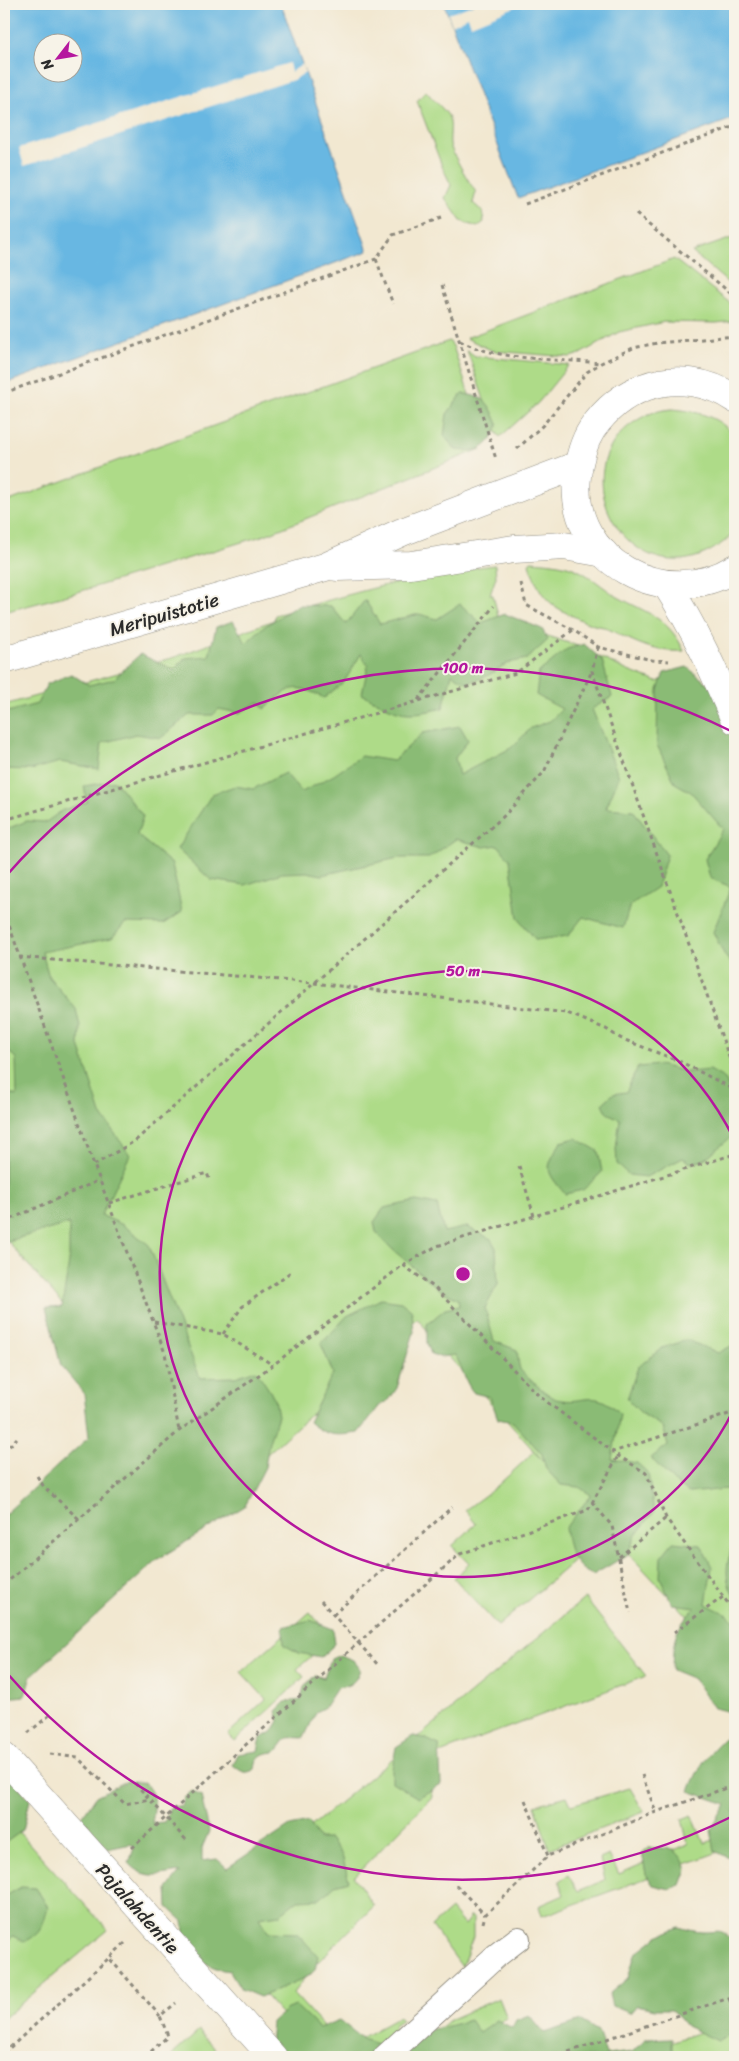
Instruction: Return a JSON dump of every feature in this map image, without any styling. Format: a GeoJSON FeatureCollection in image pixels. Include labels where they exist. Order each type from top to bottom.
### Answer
{"type":"FeatureCollection","features":[{"type":"Feature","properties":{"kind":"main road"},"geometry":{"type":"LineString","coordinates":[[734,395],[700,383],[684,381],[660,383],[636,390],[622,398],[598,420],[586,442],[578,465],[576,484],[578,503],[588,529],[604,553],[632,574],[648,581],[685,585],[705,582],[724,575],[735,568]]}},
{"type":"Feature","properties":{"kind":"main road","name":"Meripuistotie"},"geometry":{"type":"LineString","coordinates":[[4,660],[325,567],[402,532],[578,465]]}},
{"type":"Feature","properties":{"kind":"main road","name":"Meripuistotie"},"geometry":{"type":"LineString","coordinates":[[325,567],[411,565],[514,548],[564,546],[604,553]]}},
{"type":"Feature","properties":{"kind":"main road"},"geometry":{"type":"LineString","coordinates":[[666,584],[684,612],[704,650],[735,720]]}},
{"type":"Feature","properties":{"kind":"main road","name":"Pajalahdentie"},"geometry":{"type":"LineString","coordinates":[[4,1757],[273,2057]]}},
{"type":"Feature","properties":{"kind":"lane"},"geometry":{"type":"LineString","coordinates":[[385,2057],[496,1956],[518,1939]]}},
{"type":"Feature","properties":{"kind":"path"},"geometry":{"type":"LineString","coordinates":[[525,204],[735,126]]}},
{"type":"Feature","properties":{"kind":"path"},"geometry":{"type":"LineString","coordinates":[[636,214],[735,297]]}},
{"type":"Feature","properties":{"kind":"path"},"geometry":{"type":"LineString","coordinates":[[4,393],[376,259],[392,235],[441,218]]}},
{"type":"Feature","properties":{"kind":"path"},"geometry":{"type":"LineString","coordinates":[[376,259],[393,304]]}},
{"type":"Feature","properties":{"kind":"path"},"geometry":{"type":"LineString","coordinates":[[442,286],[497,465]]}},
{"type":"Feature","properties":{"kind":"path"},"geometry":{"type":"LineString","coordinates":[[510,455],[543,425],[587,372],[601,363],[633,348],[735,336]]}},
{"type":"Feature","properties":{"kind":"path"},"geometry":{"type":"LineString","coordinates":[[459,341],[473,348],[497,354],[601,363]]}},
{"type":"Feature","properties":{"kind":"path"},"geometry":{"type":"LineString","coordinates":[[526,605],[573,630],[598,647],[652,660],[670,661]]}},
{"type":"Feature","properties":{"kind":"path"},"geometry":{"type":"LineString","coordinates":[[418,701],[494,606]]}},
{"type":"Feature","properties":{"kind":"path"},"geometry":{"type":"LineString","coordinates":[[4,820],[516,673],[573,630]]}},
{"type":"Feature","properties":{"kind":"path"},"geometry":{"type":"LineString","coordinates":[[94,1165],[135,1142],[505,815],[544,772],[592,671],[598,647]]}},
{"type":"Feature","properties":{"kind":"path"},"geometry":{"type":"LineString","coordinates":[[592,671],[735,1074]]}},
{"type":"Feature","properties":{"kind":"path"},"geometry":{"type":"LineString","coordinates":[[4,911],[94,1165],[165,1353],[179,1432]]}},
{"type":"Feature","properties":{"kind":"path"},"geometry":{"type":"LineString","coordinates":[[19,957],[314,983],[568,1013],[606,1029],[620,1038],[681,1062],[735,1090]]}},
{"type":"Feature","properties":{"kind":"path"},"geometry":{"type":"LineString","coordinates":[[4,1585],[179,1432],[273,1365],[403,1265],[437,1246],[735,1154]]}},
{"type":"Feature","properties":{"kind":"path"},"geometry":{"type":"LineString","coordinates":[[520,1166],[534,1216]]}},
{"type":"Feature","properties":{"kind":"path"},"geometry":{"type":"LineString","coordinates":[[109,1203],[207,1173],[210,1182]]}},
{"type":"Feature","properties":{"kind":"path"},"geometry":{"type":"LineString","coordinates":[[4,1222],[100,1180]]}},
{"type":"Feature","properties":{"kind":"path"},"geometry":{"type":"LineString","coordinates":[[403,1265],[435,1288],[539,1396],[618,1456],[646,1473],[666,1518],[735,1613]]}},
{"type":"Feature","properties":{"kind":"path"},"geometry":{"type":"LineString","coordinates":[[223,1334],[242,1307],[292,1271]]}},
{"type":"Feature","properties":{"kind":"path"},"geometry":{"type":"LineString","coordinates":[[153,1322],[223,1334],[273,1365]]}},
{"type":"Feature","properties":{"kind":"path"},"geometry":{"type":"LineString","coordinates":[[613,1452],[735,1412]]}},
{"type":"Feature","properties":{"kind":"path"},"geometry":{"type":"LineString","coordinates":[[4,1452],[17,1438]]}},
{"type":"Feature","properties":{"kind":"path"},"geometry":{"type":"LineString","coordinates":[[106,1872],[358,1643],[460,1554],[588,1510],[618,1456]]}},
{"type":"Feature","properties":{"kind":"path"},"geometry":{"type":"LineString","coordinates":[[37,1476],[44,1487],[78,1519]]}},
{"type":"Feature","properties":{"kind":"path"},"geometry":{"type":"LineString","coordinates":[[592,1502],[612,1526],[630,1613]]}},
{"type":"Feature","properties":{"kind":"path"},"geometry":{"type":"LineString","coordinates":[[333,1615],[452,1507]]}},
{"type":"Feature","properties":{"kind":"path"},"geometry":{"type":"LineString","coordinates":[[619,1557],[666,1518]]}},
{"type":"Feature","properties":{"kind":"path"},"geometry":{"type":"LineString","coordinates":[[674,1632],[723,1597]]}},
{"type":"Feature","properties":{"kind":"path"},"geometry":{"type":"LineString","coordinates":[[320,1601],[379,1666]]}},
{"type":"Feature","properties":{"kind":"path"},"geometry":{"type":"LineString","coordinates":[[4,1676],[6,1716]]}},
{"type":"Feature","properties":{"kind":"path"},"geometry":{"type":"LineString","coordinates":[[24,1737],[51,1714]]}},
{"type":"Feature","properties":{"kind":"path"},"geometry":{"type":"LineString","coordinates":[[45,1753],[78,1758],[125,1804],[150,1799]]}},
{"type":"Feature","properties":{"kind":"path"},"geometry":{"type":"LineString","coordinates":[[642,1775],[656,1812]]}},
{"type":"Feature","properties":{"kind":"path"},"geometry":{"type":"LineString","coordinates":[[135,1783],[186,1841]]}},
{"type":"Feature","properties":{"kind":"path"},"geometry":{"type":"LineString","coordinates":[[483,1924],[485,1915],[548,1856],[656,1812],[735,1785]]}},
{"type":"Feature","properties":{"kind":"path"},"geometry":{"type":"LineString","coordinates":[[525,1800],[548,1856]]}},
{"type":"Feature","properties":{"kind":"path"},"geometry":{"type":"LineString","coordinates":[[456,1885],[485,1915]]}},
{"type":"Feature","properties":{"kind":"path"},"geometry":{"type":"LineString","coordinates":[[4,2053],[150,1921]]}},
{"type":"Feature","properties":{"kind":"path"},"geometry":{"type":"LineString","coordinates":[[109,1958],[160,2016],[168,2036],[145,2057]]}},
{"type":"Feature","properties":{"kind":"path"},"geometry":{"type":"LineString","coordinates":[[160,2016],[203,1980]]}},
{"type":"Feature","properties":{"kind":"path"},"geometry":{"type":"LineString","coordinates":[[554,2057],[735,1996]]}},
{"type":"Feature","properties":{"kind":"path"},"geometry":{"type":"LineString","coordinates":[[729,1998],[735,2016]]}},
{"type":"Feature","properties":{"kind":"green space"},"geometry":{"type":"Polygon","coordinates":[[[426,91],[449,117],[451,148],[476,192],[473,203],[482,211],[484,222],[477,227],[461,221],[445,198],[451,185],[417,101],[426,91]]]}},
{"type":"Feature","properties":{"kind":"green space"},"geometry":{"type":"Polygon","coordinates":[[[735,237],[735,289],[692,252],[735,237]]]}},
{"type":"Feature","properties":{"kind":"green space"},"geometry":{"type":"Polygon","coordinates":[[[674,259],[735,307],[735,321],[716,323],[664,322],[619,332],[580,354],[570,357],[493,351],[466,338],[674,259]]]}},
{"type":"Feature","properties":{"kind":"green space"},"geometry":{"type":"Polygon","coordinates":[[[449,341],[453,346],[483,437],[481,449],[265,535],[68,595],[4,612],[4,503],[449,341]]]}},
{"type":"Feature","properties":{"kind":"green space"},"geometry":{"type":"Polygon","coordinates":[[[467,350],[475,356],[569,365],[538,403],[500,437],[494,429],[467,350]]]}},
{"type":"Feature","properties":{"kind":"green space"},"geometry":{"type":"Polygon","coordinates":[[[462,394],[482,399],[486,402],[498,424],[488,443],[478,449],[456,450],[444,436],[447,414],[462,394]]]}},
{"type":"Feature","properties":{"kind":"green space"},"geometry":{"type":"Polygon","coordinates":[[[672,409],[699,413],[715,419],[735,437],[735,532],[700,556],[667,560],[638,548],[616,526],[604,497],[604,466],[618,437],[649,414],[672,409]]]}},
{"type":"Feature","properties":{"kind":"green space"},"geometry":{"type":"Polygon","coordinates":[[[531,561],[563,565],[585,574],[618,597],[648,612],[664,624],[678,640],[684,651],[661,650],[642,645],[604,627],[585,622],[559,609],[541,592],[529,564],[531,561]]]}},
{"type":"Feature","properties":{"kind":"green space"},"geometry":{"type":"Polygon","coordinates":[[[495,565],[496,577],[490,595],[493,595],[499,620],[575,645],[628,671],[657,682],[674,674],[735,754],[735,1666],[608,1532],[498,1626],[454,1578],[469,1564],[452,1546],[476,1524],[465,1510],[496,1487],[534,1452],[546,1464],[450,1358],[417,1318],[4,1693],[145,1399],[4,1237],[4,705],[175,657],[274,620],[275,615],[412,579],[495,565]]]}},
{"type":"Feature","properties":{"kind":"green space"},"geometry":{"type":"Polygon","coordinates":[[[365,600],[380,624],[419,614],[437,619],[460,604],[481,623],[505,614],[542,629],[548,640],[527,659],[508,663],[487,676],[468,683],[452,674],[443,708],[418,713],[401,712],[384,706],[362,694],[368,666],[361,654],[344,682],[324,698],[298,688],[286,692],[264,709],[259,702],[239,713],[219,709],[213,715],[189,715],[161,738],[136,734],[102,743],[99,769],[60,762],[31,770],[4,769],[4,713],[37,704],[47,684],[71,674],[89,685],[114,679],[140,654],[174,670],[185,658],[209,656],[216,627],[233,621],[246,643],[262,628],[298,605],[331,606],[346,624],[365,600]]]}},
{"type":"Feature","properties":{"kind":"green space"},"geometry":{"type":"Polygon","coordinates":[[[584,644],[602,660],[612,697],[592,709],[619,777],[606,808],[633,810],[667,855],[657,887],[630,905],[623,928],[583,917],[568,936],[536,940],[518,918],[510,860],[498,845],[484,847],[456,839],[429,858],[398,858],[322,875],[307,872],[282,873],[245,885],[211,880],[177,849],[212,794],[235,786],[253,789],[285,773],[302,792],[334,775],[361,756],[393,761],[423,733],[460,726],[468,740],[455,758],[459,775],[511,748],[531,728],[550,721],[562,709],[536,695],[539,672],[567,649],[584,644]]]}},
{"type":"Feature","properties":{"kind":"green space"},"geometry":{"type":"Polygon","coordinates":[[[687,667],[712,687],[735,695],[735,968],[725,956],[713,932],[731,887],[710,878],[705,859],[723,829],[691,792],[675,783],[657,745],[658,690],[664,673],[687,667]]]}},
{"type":"Feature","properties":{"kind":"green space"},"geometry":{"type":"Polygon","coordinates":[[[115,781],[143,816],[137,835],[172,864],[182,912],[163,924],[125,923],[112,938],[42,952],[49,977],[76,1009],[80,1027],[79,1045],[101,1114],[130,1155],[101,1215],[123,1225],[149,1245],[200,1378],[235,1377],[256,1370],[275,1399],[278,1416],[269,1442],[265,1467],[245,1506],[158,1559],[31,1676],[25,1696],[4,1698],[4,1515],[89,1437],[84,1393],[61,1366],[46,1308],[62,1307],[69,1262],[69,1224],[4,1242],[4,1091],[17,1096],[16,1058],[4,1048],[4,830],[27,821],[46,822],[63,810],[87,802],[84,786],[115,781]]]}},
{"type":"Feature","properties":{"kind":"green space"},"geometry":{"type":"Polygon","coordinates":[[[659,1065],[688,1072],[710,1070],[725,1079],[735,1102],[735,1134],[702,1161],[691,1163],[683,1158],[646,1177],[629,1175],[617,1164],[616,1148],[620,1119],[607,1113],[603,1103],[613,1094],[626,1092],[638,1067],[659,1065]]]}},
{"type":"Feature","properties":{"kind":"green space"},"geometry":{"type":"Polygon","coordinates":[[[576,1138],[598,1151],[602,1172],[583,1190],[565,1194],[553,1179],[549,1169],[552,1158],[561,1142],[576,1138]]]}},
{"type":"Feature","properties":{"kind":"green space"},"geometry":{"type":"Polygon","coordinates":[[[416,1201],[437,1205],[444,1232],[467,1227],[491,1239],[496,1248],[498,1284],[485,1308],[494,1341],[517,1350],[519,1367],[522,1372],[537,1386],[556,1399],[566,1401],[596,1399],[611,1406],[620,1414],[612,1459],[637,1463],[648,1473],[654,1512],[636,1535],[627,1555],[593,1575],[580,1567],[572,1556],[565,1528],[591,1495],[579,1487],[561,1485],[546,1469],[542,1454],[513,1422],[498,1419],[490,1397],[474,1393],[455,1355],[441,1357],[431,1354],[427,1343],[427,1324],[445,1309],[459,1306],[458,1299],[440,1290],[392,1249],[376,1232],[374,1222],[384,1208],[416,1201]]]}},
{"type":"Feature","properties":{"kind":"green space"},"geometry":{"type":"Polygon","coordinates":[[[381,1299],[401,1302],[412,1311],[414,1332],[397,1388],[389,1400],[381,1404],[358,1433],[338,1435],[327,1433],[309,1422],[333,1373],[321,1344],[347,1316],[381,1299]]]}},
{"type":"Feature","properties":{"kind":"green space"},"geometry":{"type":"Polygon","coordinates":[[[687,1340],[718,1353],[735,1344],[735,1492],[726,1489],[689,1493],[674,1482],[651,1458],[668,1445],[663,1427],[641,1413],[627,1399],[638,1367],[662,1348],[687,1340]]]}},
{"type":"Feature","properties":{"kind":"green space"},"geometry":{"type":"Polygon","coordinates":[[[735,1541],[735,1598],[731,1591],[727,1570],[735,1541]]]}},
{"type":"Feature","properties":{"kind":"green space"},"geometry":{"type":"Polygon","coordinates":[[[673,1542],[701,1545],[712,1567],[706,1604],[728,1615],[735,1622],[735,1710],[730,1712],[714,1708],[694,1679],[672,1670],[676,1636],[683,1622],[696,1607],[672,1604],[660,1577],[661,1557],[673,1542]]]}},
{"type":"Feature","properties":{"kind":"green space"},"geometry":{"type":"Polygon","coordinates":[[[585,1598],[646,1676],[429,1757],[432,1797],[354,1877],[374,1906],[313,1967],[293,1993],[343,2048],[399,2017],[402,2020],[395,2024],[393,2029],[399,2033],[374,2057],[320,2057],[181,1901],[205,1915],[585,1598]]]}},
{"type":"Feature","properties":{"kind":"green space"},"geometry":{"type":"Polygon","coordinates":[[[310,1612],[332,1638],[297,1669],[304,1677],[235,1741],[228,1734],[266,1699],[241,1672],[310,1612]]]}},
{"type":"Feature","properties":{"kind":"green space"},"geometry":{"type":"Polygon","coordinates":[[[310,1620],[333,1629],[335,1644],[321,1657],[299,1653],[284,1645],[283,1627],[310,1620]]]}},
{"type":"Feature","properties":{"kind":"green space"},"geometry":{"type":"Polygon","coordinates":[[[340,1655],[353,1660],[360,1669],[357,1678],[346,1686],[337,1688],[324,1708],[316,1712],[304,1738],[287,1739],[276,1752],[261,1756],[257,1761],[255,1769],[252,1771],[244,1772],[233,1765],[238,1754],[258,1751],[261,1738],[273,1731],[279,1721],[276,1711],[285,1702],[301,1700],[304,1687],[315,1675],[324,1678],[331,1659],[340,1655]]]}},
{"type":"Feature","properties":{"kind":"green space"},"geometry":{"type":"Polygon","coordinates":[[[735,1730],[735,1855],[729,1858],[715,1851],[711,1830],[726,1804],[689,1791],[697,1772],[707,1757],[735,1730]]]}},
{"type":"Feature","properties":{"kind":"green space"},"geometry":{"type":"Polygon","coordinates":[[[413,1736],[424,1738],[439,1745],[441,1784],[418,1798],[392,1782],[396,1747],[413,1736]]]}},
{"type":"Feature","properties":{"kind":"green space"},"geometry":{"type":"Polygon","coordinates":[[[4,1768],[30,1800],[23,1830],[5,1843],[4,1768]]]}},
{"type":"Feature","properties":{"kind":"green space"},"geometry":{"type":"Polygon","coordinates":[[[127,1781],[145,1783],[152,1793],[154,1811],[152,1823],[164,1822],[170,1808],[182,1805],[184,1798],[192,1791],[201,1796],[209,1831],[202,1848],[202,1861],[217,1859],[227,1868],[290,1826],[309,1822],[319,1839],[330,1839],[342,1855],[349,1881],[335,1885],[320,1899],[298,1900],[279,1915],[259,1918],[268,1932],[297,1933],[318,1956],[315,1970],[309,1976],[260,1997],[241,1989],[230,1971],[211,1966],[185,1947],[183,1921],[168,1907],[167,1889],[180,1872],[152,1875],[141,1872],[129,1863],[134,1848],[131,1844],[107,1849],[82,1817],[96,1796],[127,1781]]]}},
{"type":"Feature","properties":{"kind":"green space"},"geometry":{"type":"Polygon","coordinates":[[[630,1788],[644,1812],[549,1849],[535,1805],[567,1796],[571,1805],[630,1788]]]}},
{"type":"Feature","properties":{"kind":"green space"},"geometry":{"type":"Polygon","coordinates":[[[692,1815],[704,1843],[735,1834],[735,1846],[542,1916],[539,1906],[564,1895],[559,1881],[568,1875],[578,1891],[605,1880],[600,1859],[609,1855],[619,1874],[688,1844],[682,1819],[692,1815]]]}},
{"type":"Feature","properties":{"kind":"green space"},"geometry":{"type":"Polygon","coordinates":[[[4,1816],[108,1930],[4,2018],[4,1816]]]}},
{"type":"Feature","properties":{"kind":"green space"},"geometry":{"type":"Polygon","coordinates":[[[648,1848],[672,1850],[680,1856],[687,1869],[681,1885],[670,1889],[653,1885],[646,1874],[642,1853],[648,1848]]]}},
{"type":"Feature","properties":{"kind":"green space"},"geometry":{"type":"Polygon","coordinates":[[[21,1887],[36,1888],[48,1907],[41,1928],[35,1935],[24,1942],[13,1936],[4,1944],[4,1897],[21,1887]]]}},
{"type":"Feature","properties":{"kind":"green space"},"geometry":{"type":"Polygon","coordinates":[[[451,1909],[464,1925],[471,1916],[473,1918],[473,1937],[462,1967],[432,1926],[451,1909]]]}},
{"type":"Feature","properties":{"kind":"green space"},"geometry":{"type":"Polygon","coordinates":[[[679,1927],[700,1932],[720,1931],[735,1943],[735,2034],[718,2041],[686,2026],[672,2009],[655,2009],[637,2005],[630,2013],[612,2006],[609,1994],[628,1978],[635,1954],[658,1936],[679,1927]]]}},
{"type":"Feature","properties":{"kind":"green space"},"geometry":{"type":"Polygon","coordinates":[[[499,1998],[507,2018],[436,2057],[406,2057],[451,2019],[499,1998]]]}},
{"type":"Feature","properties":{"kind":"green space"},"geometry":{"type":"Polygon","coordinates":[[[296,2006],[319,2028],[339,2020],[363,2039],[385,2047],[425,2030],[470,2020],[479,2033],[497,2020],[512,2028],[516,2020],[529,2015],[544,2033],[581,2021],[598,2031],[606,2055],[632,2052],[645,2039],[672,2038],[672,2057],[281,2057],[270,2047],[272,2022],[287,2009],[296,2006]]]}},
{"type":"Feature","properties":{"kind":"green space"},"geometry":{"type":"Polygon","coordinates":[[[735,2020],[735,2057],[627,2057],[735,2020]]]}},
{"type":"Feature","properties":{"kind":"green space"},"geometry":{"type":"Polygon","coordinates":[[[199,2031],[215,2049],[209,2057],[170,2057],[199,2031]]]}},
{"type":"Feature","properties":{"kind":"water"},"geometry":{"type":"Polygon","coordinates":[[[4,4],[281,4],[368,251],[4,384],[4,4]]]}},
{"type":"Feature","properties":{"kind":"water"},"geometry":{"type":"Polygon","coordinates":[[[444,4],[735,4],[735,118],[518,198],[444,4]]]}},
{"type":"Feature","properties":{"kind":"pier"},"geometry":{"type":"Polygon","coordinates":[[[475,4],[522,4],[471,25],[468,17],[452,25],[448,14],[475,4]]]}},
{"type":"Feature","properties":{"kind":"pier"},"geometry":{"type":"Polygon","coordinates":[[[289,63],[291,72],[303,64],[305,73],[293,80],[24,166],[19,148],[289,63]]]}}]}
